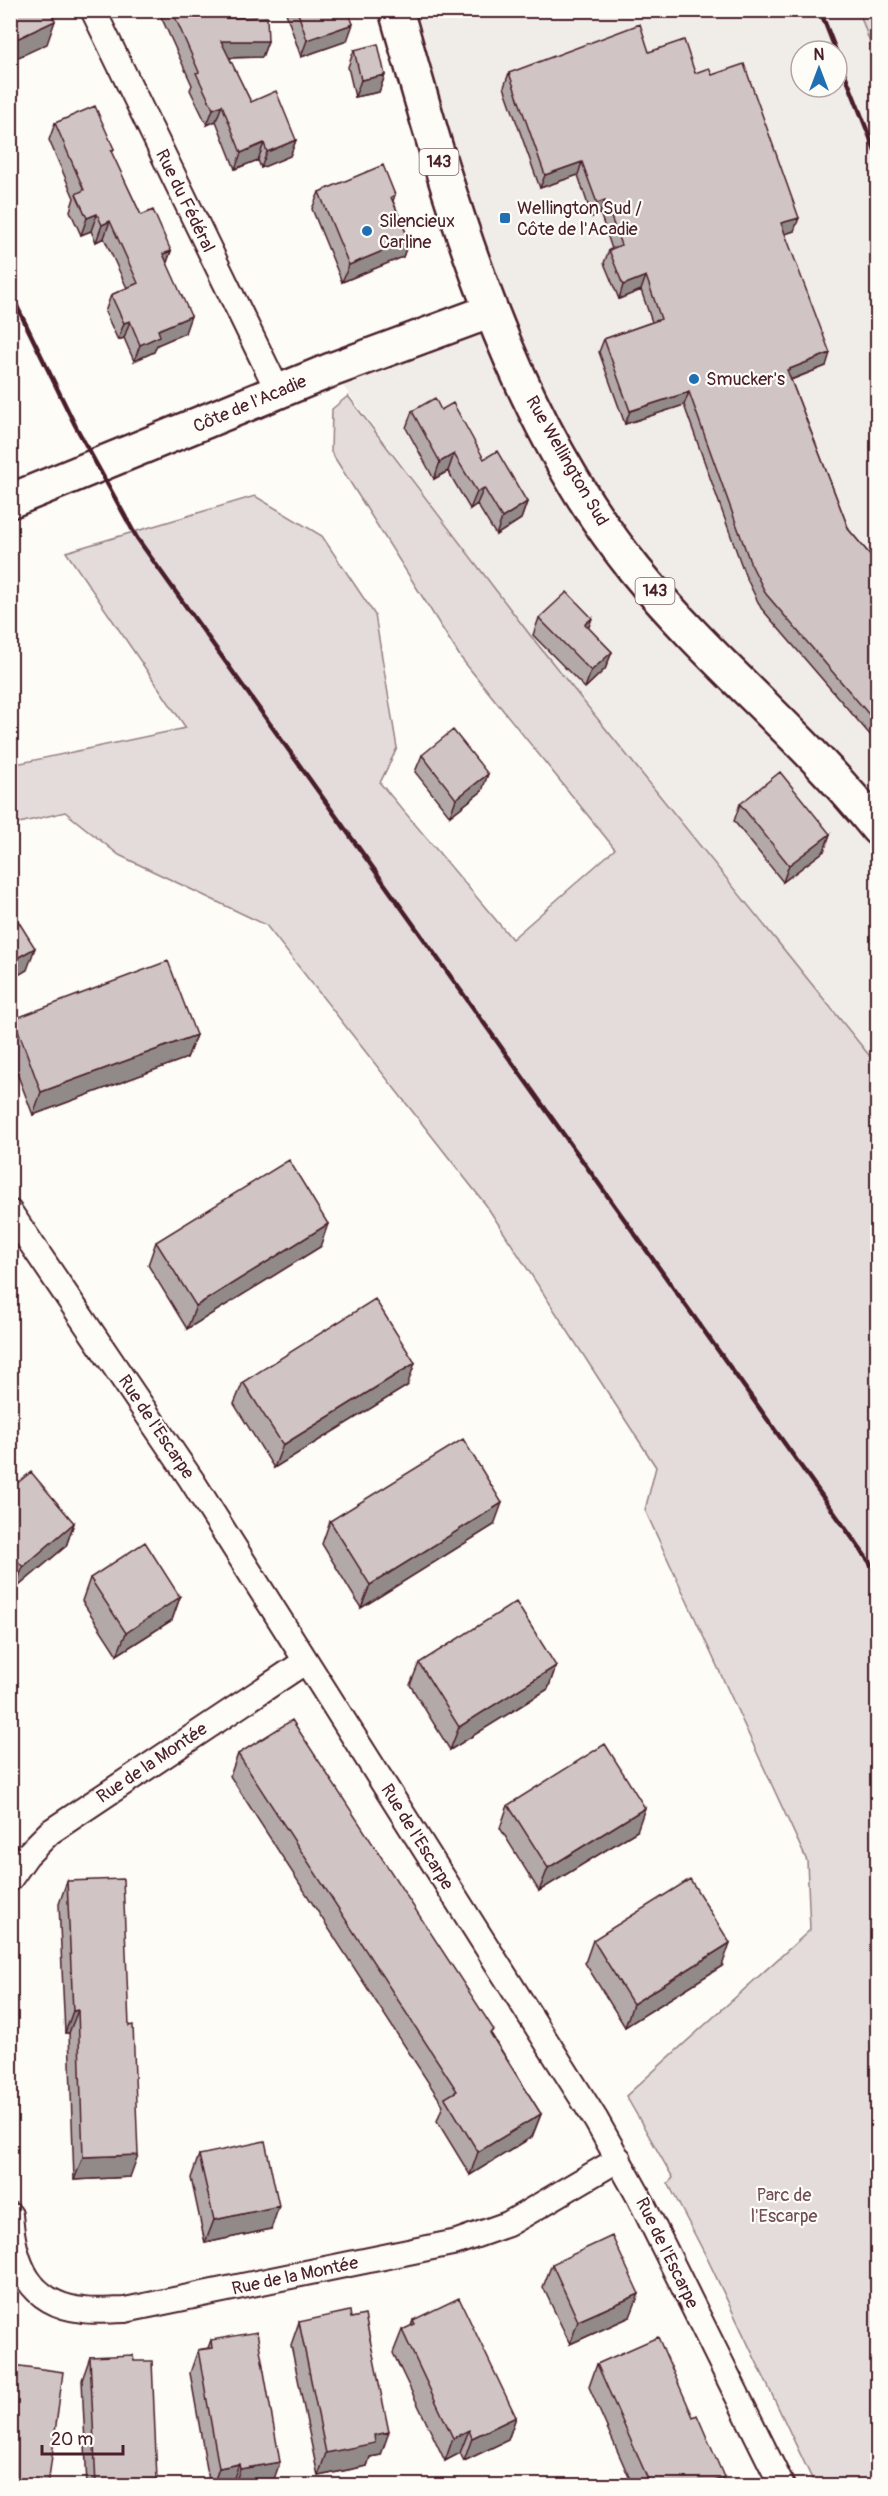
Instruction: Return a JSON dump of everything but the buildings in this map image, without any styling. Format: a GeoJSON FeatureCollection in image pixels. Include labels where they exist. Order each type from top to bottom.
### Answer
{"type":"FeatureCollection","features":[{"type":"Feature","properties":{"kind":"main road","name":"Rue Wellington Sud"},"geometry":{"type":"LineString","coordinates":[[396,10],[462,234],[491,311],[535,409],[610,536],[637,571],[803,746],[878,830]]}},
{"type":"Feature","properties":{"kind":"main road","name":"Côte de l'Acadie"},"geometry":{"type":"LineString","coordinates":[[10,501],[438,328],[491,311]]}},
{"type":"Feature","properties":{"kind":"street","name":"Rue du Fédéral"},"geometry":{"type":"LineString","coordinates":[[93,10],[278,392]]}},
{"type":"Feature","properties":{"kind":"street","name":"Rue de l'Escarpe"},"geometry":{"type":"LineString","coordinates":[[10,1212],[191,1479],[619,2159],[782,2486]]}},
{"type":"Feature","properties":{"kind":"street","name":"Rue de la Montée"},"geometry":{"type":"LineString","coordinates":[[10,1879],[27,1855],[50,1832],[306,1661]]}},
{"type":"Feature","properties":{"kind":"street","name":"Rue de la Montée"},"geometry":{"type":"LineString","coordinates":[[10,2216],[17,2258],[29,2284],[54,2302],[82,2310],[125,2310],[457,2242],[508,2224],[619,2159]]}},
{"type":"Feature","properties":{"kind":"shaded area"},"geometry":{"type":"Polygon","coordinates":[[[396,11],[859,11],[878,63],[877,1065],[530,635],[331,370],[491,311],[396,11]]]}},
{"type":"Feature","properties":{"kind":"green space"},"geometry":{"type":"Polygon","coordinates":[[[859,11],[877,11],[877,63],[859,11]]]}},
{"type":"Feature","properties":{"kind":"green space","name":"Parc de l'Escarpe"},"geometry":{"type":"Polygon","coordinates":[[[348,396],[530,635],[877,1065],[877,2485],[815,2485],[708,2260],[668,2183],[673,2178],[626,2096],[810,1930],[807,1861],[645,1510],[656,1467],[486,1205],[266,925],[119,855],[65,812],[11,825],[11,765],[186,728],[66,552],[255,496],[322,536],[375,615],[397,748],[380,783],[512,939],[615,849],[461,658],[331,452],[332,409],[348,396]]]}},
{"type":"Feature","properties":{"kind":"railway"},"geometry":{"type":"LineString","coordinates":[[820,10],[831,39]]}},
{"type":"Feature","properties":{"kind":"railway"},"geometry":{"type":"LineString","coordinates":[[849,84],[878,158]]}},
{"type":"Feature","properties":{"kind":"railway"},"geometry":{"type":"LineString","coordinates":[[10,292],[75,425],[137,538],[878,1574]]}},
{"type":"Feature","properties":{"kind":"place","name":"Wellington Sud / Côte de l'Acadie"},"geometry":{"type":"Point","coordinates":[505,218]}},
{"type":"Feature","properties":{"kind":"place","name":"Silencieux Carline"},"geometry":{"type":"Point","coordinates":[367,231]}},
{"type":"Feature","properties":{"kind":"place","name":"Smucker's"},"geometry":{"type":"Point","coordinates":[694,379]}}]}
